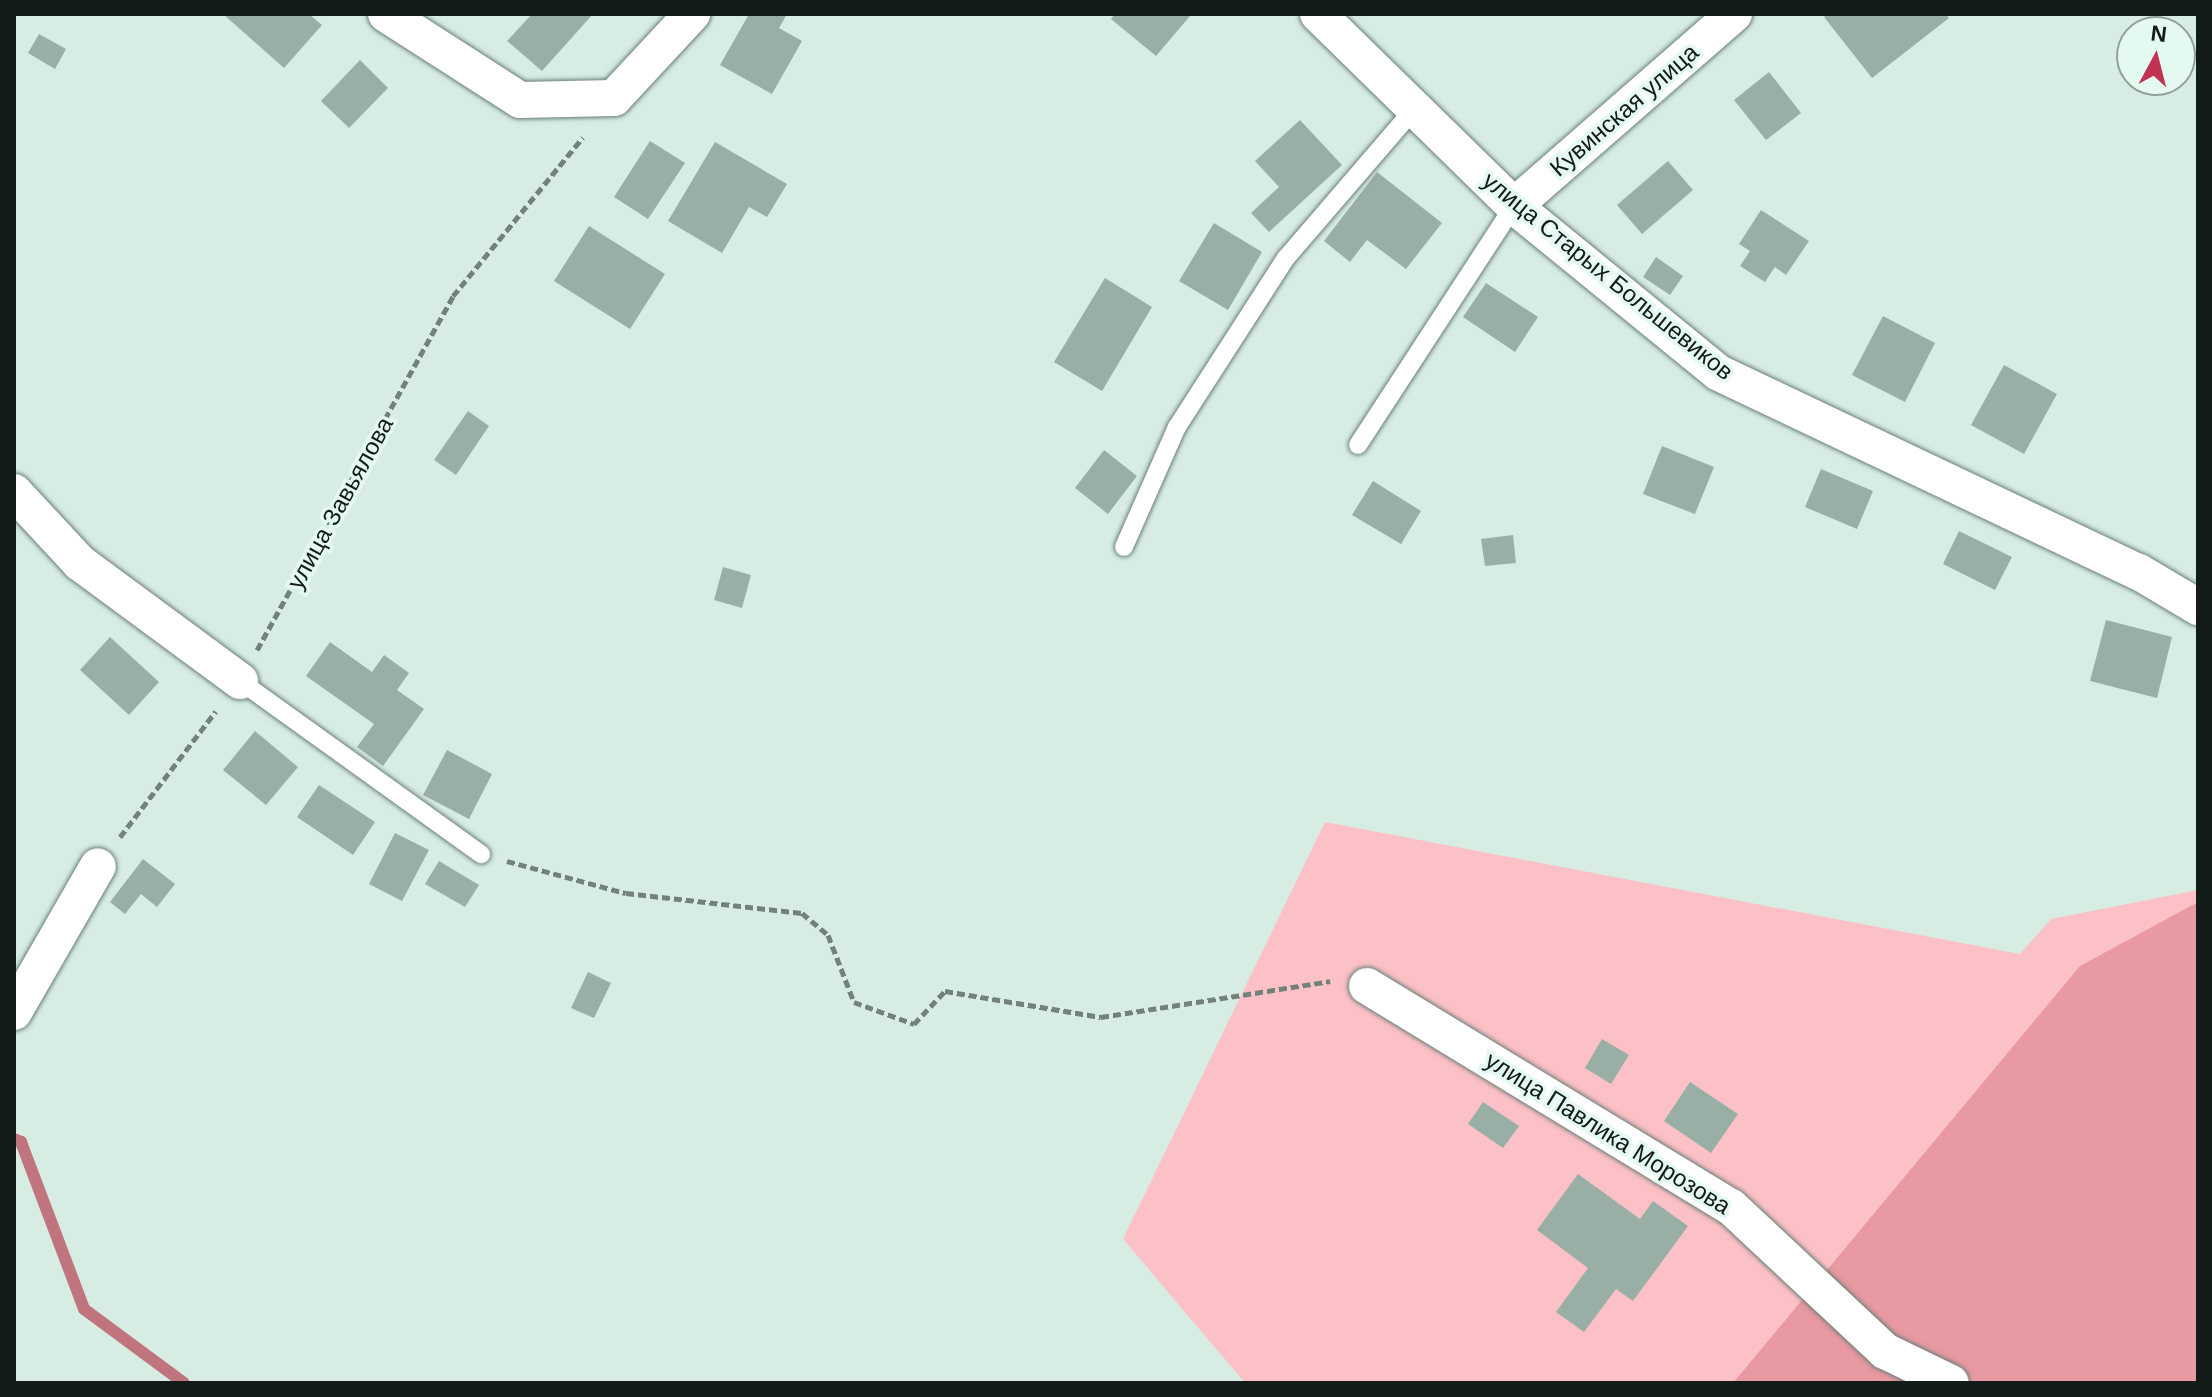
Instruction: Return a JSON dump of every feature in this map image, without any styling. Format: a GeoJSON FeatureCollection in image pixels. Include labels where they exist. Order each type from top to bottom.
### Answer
{"type":"FeatureCollection","features":[{"type":"Feature","properties":{"kind":"street"},"geometry":{"type":"LineString","coordinates":[[386,14],[520,100],[614,98],[692,14]]}},
{"type":"Feature","properties":{"kind":"street","name":"улица Старых Большевиков"},"geometry":{"type":"LineString","coordinates":[[1318,14],[1514,206],[1719,373],[2139,572],[2198,607]]}},
{"type":"Feature","properties":{"kind":"street","name":"Кувинская улица"},"geometry":{"type":"LineString","coordinates":[[1514,206],[1734,14]]}},
{"type":"Feature","properties":{"kind":"street"},"geometry":{"type":"LineString","coordinates":[[14,492],[80,563],[240,681]]}},
{"type":"Feature","properties":{"kind":"street"},"geometry":{"type":"LineString","coordinates":[[14,1012],[98,866]]}},
{"type":"Feature","properties":{"kind":"street","name":"улица Павлика Морозова"},"geometry":{"type":"LineString","coordinates":[[1367,986],[1731,1207],[1885,1351],[1951,1383]]}},
{"type":"Feature","properties":{"kind":"lane"},"geometry":{"type":"LineString","coordinates":[[1124,547],[1177,427],[1286,258],[1414,109]]}},
{"type":"Feature","properties":{"kind":"lane"},"geometry":{"type":"LineString","coordinates":[[1358,445],[1514,206]]}},
{"type":"Feature","properties":{"kind":"lane"},"geometry":{"type":"LineString","coordinates":[[240,681],[481,854]]}},
{"type":"Feature","properties":{"kind":"path","name":"улица Завьялова"},"geometry":{"type":"LineString","coordinates":[[98,866],[240,681],[453,296],[614,98]]}},
{"type":"Feature","properties":{"kind":"path"},"geometry":{"type":"LineString","coordinates":[[481,854],[626,893],[802,913],[828,935],[854,1002],[914,1024],[945,991],[1101,1017],[1325,980],[1367,986]]}},
{"type":"Feature","properties":{"kind":"shaded area"},"geometry":{"type":"Polygon","coordinates":[[[1325,822],[2020,954],[2051,919],[2198,890],[2198,1383],[1245,1383],[1123,1239],[1325,822]]]}},
{"type":"Feature","properties":{"kind":"shaded area"},"geometry":{"type":"Polygon","coordinates":[[[2198,902],[2198,1383],[1733,1383],[2080,966],[2198,902]]]}},
{"type":"Feature","properties":{"kind":"building"},"geometry":{"type":"Polygon","coordinates":[[[223,14],[309,14],[322,25],[284,68],[223,14]]]}},
{"type":"Feature","properties":{"kind":"building"},"geometry":{"type":"Polygon","coordinates":[[[532,14],[593,14],[542,71],[507,41],[532,14]]]}},
{"type":"Feature","properties":{"kind":"building"},"geometry":{"type":"Polygon","coordinates":[[[749,14],[787,14],[779,28],[802,41],[772,94],[720,65],[749,14]]]}},
{"type":"Feature","properties":{"kind":"building"},"geometry":{"type":"Polygon","coordinates":[[[1115,14],[1190,16],[1156,56],[1111,19],[1115,14]]]}},
{"type":"Feature","properties":{"kind":"building"},"geometry":{"type":"Polygon","coordinates":[[[1828,14],[1946,14],[1949,18],[1872,78],[1824,17],[1828,14]]]}},
{"type":"Feature","properties":{"kind":"building"},"geometry":{"type":"Polygon","coordinates":[[[39,34],[66,49],[55,69],[28,53],[39,34]]]}},
{"type":"Feature","properties":{"kind":"building"},"geometry":{"type":"Polygon","coordinates":[[[360,60],[388,88],[349,128],[321,101],[360,60]]]}},
{"type":"Feature","properties":{"kind":"building"},"geometry":{"type":"Polygon","coordinates":[[[1769,72],[1801,113],[1766,140],[1734,100],[1769,72]]]}},
{"type":"Feature","properties":{"kind":"building"},"geometry":{"type":"Polygon","coordinates":[[[1300,120],[1342,165],[1269,232],[1251,213],[1279,187],[1255,161],[1300,120]]]}},
{"type":"Feature","properties":{"kind":"building"},"geometry":{"type":"Polygon","coordinates":[[[650,141],[685,163],[648,219],[614,197],[650,141]]]}},
{"type":"Feature","properties":{"kind":"building"},"geometry":{"type":"Polygon","coordinates":[[[715,142],[787,184],[767,217],[749,207],[722,253],[668,221],[715,142]]]}},
{"type":"Feature","properties":{"kind":"building"},"geometry":{"type":"Polygon","coordinates":[[[1668,161],[1693,190],[1642,234],[1617,205],[1668,161]]]}},
{"type":"Feature","properties":{"kind":"building"},"geometry":{"type":"Polygon","coordinates":[[[1377,172],[1442,223],[1406,269],[1367,240],[1350,262],[1324,241],[1377,172]]]}},
{"type":"Feature","properties":{"kind":"building"},"geometry":{"type":"Polygon","coordinates":[[[1761,210],[1809,241],[1786,275],[1775,267],[1765,282],[1740,266],[1750,251],[1739,244],[1761,210]]]}},
{"type":"Feature","properties":{"kind":"building"},"geometry":{"type":"Polygon","coordinates":[[[1214,223],[1262,252],[1228,310],[1179,281],[1214,223]]]}},
{"type":"Feature","properties":{"kind":"building"},"geometry":{"type":"Polygon","coordinates":[[[589,226],[665,274],[630,329],[554,281],[589,226]]]}},
{"type":"Feature","properties":{"kind":"building"},"geometry":{"type":"Polygon","coordinates":[[[1656,257],[1683,276],[1670,295],[1643,277],[1656,257]]]}},
{"type":"Feature","properties":{"kind":"building"},"geometry":{"type":"Polygon","coordinates":[[[1105,278],[1152,307],[1102,391],[1054,362],[1105,278]]]}},
{"type":"Feature","properties":{"kind":"building"},"geometry":{"type":"Polygon","coordinates":[[[1486,283],[1538,317],[1515,352],[1463,317],[1486,283]]]}},
{"type":"Feature","properties":{"kind":"building"},"geometry":{"type":"Polygon","coordinates":[[[1883,316],[1935,343],[1905,402],[1852,375],[1883,316]]]}},
{"type":"Feature","properties":{"kind":"building"},"geometry":{"type":"Polygon","coordinates":[[[2004,365],[2057,394],[2024,454],[1971,425],[2004,365]]]}},
{"type":"Feature","properties":{"kind":"building"},"geometry":{"type":"Polygon","coordinates":[[[468,411],[489,426],[456,475],[434,460],[468,411]]]}},
{"type":"Feature","properties":{"kind":"building"},"geometry":{"type":"Polygon","coordinates":[[[1662,446],[1714,467],[1695,514],[1643,494],[1662,446]]]}},
{"type":"Feature","properties":{"kind":"building"},"geometry":{"type":"Polygon","coordinates":[[[1104,450],[1137,476],[1108,514],[1075,488],[1104,450]]]}},
{"type":"Feature","properties":{"kind":"building"},"geometry":{"type":"Polygon","coordinates":[[[1821,469],[1873,491],[1857,529],[1805,507],[1821,469]]]}},
{"type":"Feature","properties":{"kind":"building"},"geometry":{"type":"Polygon","coordinates":[[[1373,481],[1421,511],[1401,544],[1352,515],[1373,481]]]}},
{"type":"Feature","properties":{"kind":"building"},"geometry":{"type":"Polygon","coordinates":[[[1959,531],[2012,557],[1995,590],[1943,564],[1959,531]]]}},
{"type":"Feature","properties":{"kind":"building"},"geometry":{"type":"Polygon","coordinates":[[[1513,535],[1516,563],[1485,566],[1481,539],[1513,535]]]}},
{"type":"Feature","properties":{"kind":"building"},"geometry":{"type":"Polygon","coordinates":[[[723,567],[751,575],[742,608],[714,600],[723,567]]]}},
{"type":"Feature","properties":{"kind":"building"},"geometry":{"type":"Polygon","coordinates":[[[2106,620],[2172,637],[2157,698],[2090,681],[2106,620]]]}},
{"type":"Feature","properties":{"kind":"building"},"geometry":{"type":"Polygon","coordinates":[[[110,637],[159,682],[129,715],[80,670],[110,637]]]}},
{"type":"Feature","properties":{"kind":"building"},"geometry":{"type":"Polygon","coordinates":[[[330,642],[372,672],[384,655],[409,673],[397,690],[424,709],[383,766],[357,747],[374,724],[306,676],[330,642]]]}},
{"type":"Feature","properties":{"kind":"building"},"geometry":{"type":"Polygon","coordinates":[[[255,731],[298,767],[266,805],[223,770],[255,731]]]}},
{"type":"Feature","properties":{"kind":"building"},"geometry":{"type":"Polygon","coordinates":[[[447,750],[492,774],[469,819],[423,795],[447,750]]]}},
{"type":"Feature","properties":{"kind":"building"},"geometry":{"type":"Polygon","coordinates":[[[319,785],[375,822],[353,855],[297,817],[319,785]]]}},
{"type":"Feature","properties":{"kind":"building"},"geometry":{"type":"Polygon","coordinates":[[[395,833],[429,850],[402,901],[369,884],[395,833]]]}},
{"type":"Feature","properties":{"kind":"building"},"geometry":{"type":"Polygon","coordinates":[[[143,859],[175,884],[157,907],[141,894],[125,914],[110,902],[143,859]]]}},
{"type":"Feature","properties":{"kind":"building"},"geometry":{"type":"Polygon","coordinates":[[[439,861],[479,885],[465,907],[425,884],[439,861]]]}},
{"type":"Feature","properties":{"kind":"building"},"geometry":{"type":"Polygon","coordinates":[[[588,972],[611,983],[594,1018],[571,1008],[588,972]]]}},
{"type":"Feature","properties":{"kind":"building"},"geometry":{"type":"Polygon","coordinates":[[[1602,1039],[1629,1055],[1611,1084],[1585,1068],[1602,1039]]]}},
{"type":"Feature","properties":{"kind":"building"},"geometry":{"type":"Polygon","coordinates":[[[1690,1082],[1738,1114],[1711,1153],[1664,1121],[1690,1082]]]}},
{"type":"Feature","properties":{"kind":"building"},"geometry":{"type":"Polygon","coordinates":[[[1483,1102],[1519,1126],[1503,1148],[1468,1124],[1483,1102]]]}},
{"type":"Feature","properties":{"kind":"building"},"geometry":{"type":"Polygon","coordinates":[[[1578,1174],[1640,1219],[1653,1201],[1688,1226],[1633,1301],[1616,1289],[1584,1332],[1556,1312],[1588,1268],[1537,1230],[1578,1174]]]}},
{"type":"Feature","properties":{"kind":"waterway"},"geometry":{"type":"LineString","coordinates":[[14,1139],[21,1142],[84,1309],[184,1383]]}}]}
